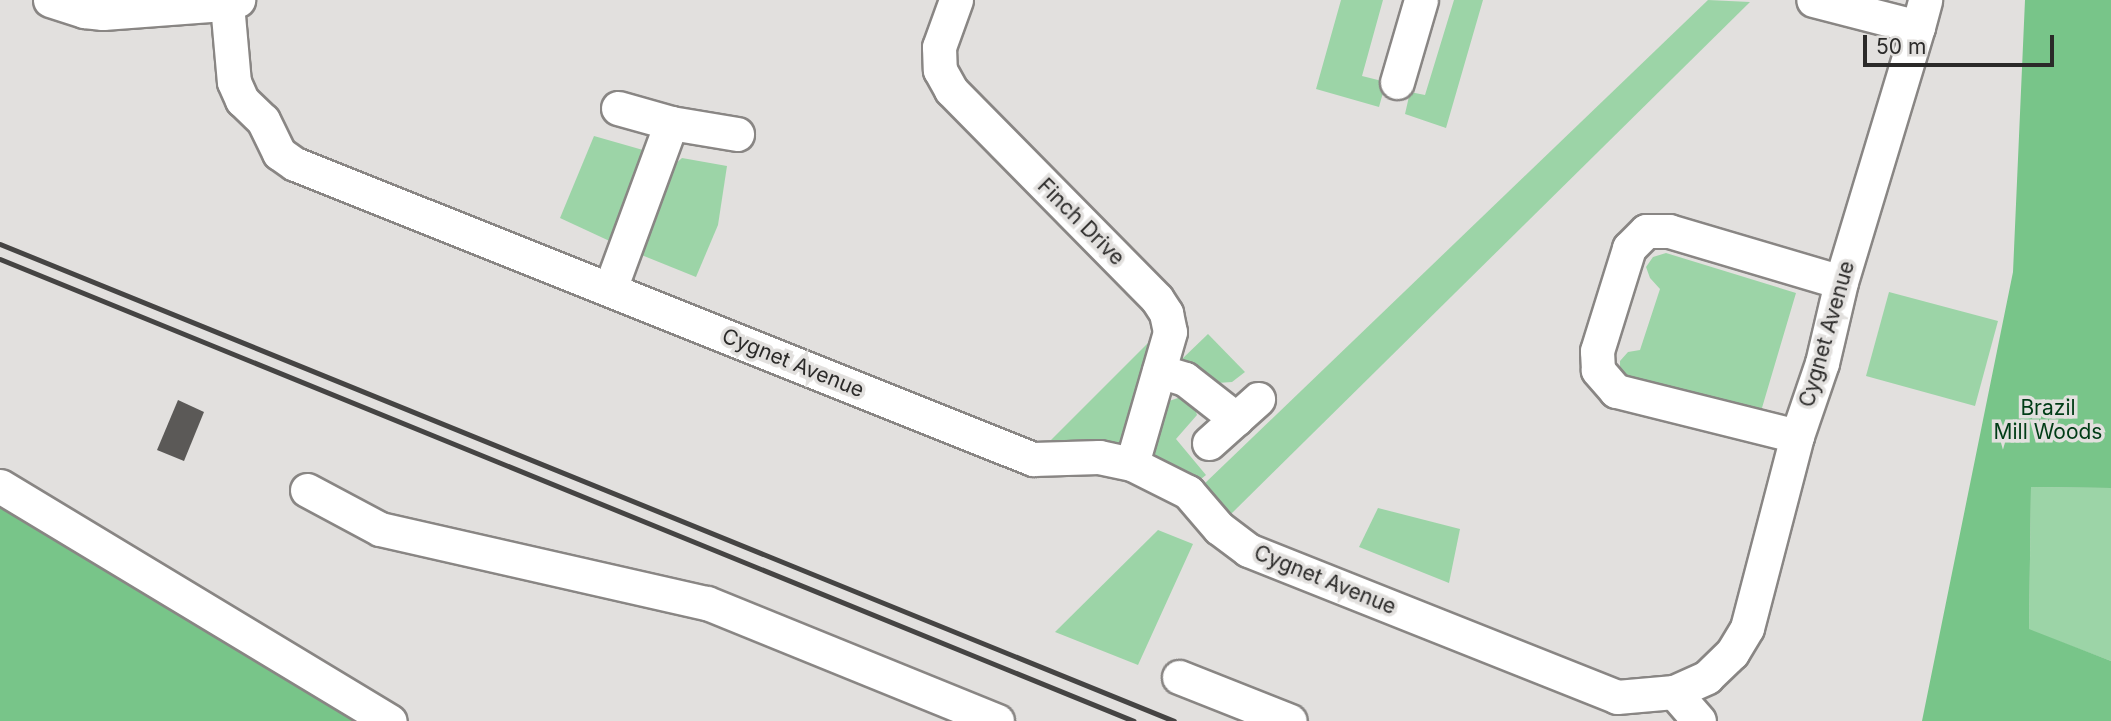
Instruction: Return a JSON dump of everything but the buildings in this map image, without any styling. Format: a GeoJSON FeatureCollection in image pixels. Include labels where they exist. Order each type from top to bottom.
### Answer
{"type":"FeatureCollection","features":[{"type":"Feature","properties":{"kind":"street","name":"Finch Drive"},"geometry":{"type":"LineString","coordinates":[[956,0],[939,47],[940,70],[951,90],[1157,299],[1166,313],[1170,332],[1132,464]]}},
{"type":"Feature","properties":{"kind":"street"},"geometry":{"type":"LineString","coordinates":[[1397,82],[1421,0]]}},
{"type":"Feature","properties":{"kind":"street","name":"Cygnet Avenue"},"geometry":{"type":"LineString","coordinates":[[233,2],[234,82],[242,100],[262,120],[279,153],[295,164],[1033,459],[1099,457],[1132,464],[1188,492],[1219,528],[1248,550],[1618,697],[1674,692],[1707,677],[1732,653],[1747,628],[1797,436],[1822,363],[1841,282],[1921,14],[1813,0]]}},
{"type":"Feature","properties":{"kind":"street"},"geometry":{"type":"LineString","coordinates":[[63,2],[103,13],[233,2]]}},
{"type":"Feature","properties":{"kind":"street"},"geometry":{"type":"LineString","coordinates":[[618,108],[671,124],[737,134]]}},
{"type":"Feature","properties":{"kind":"street"},"geometry":{"type":"LineString","coordinates":[[610,289],[671,124]]}},
{"type":"Feature","properties":{"kind":"street"},"geometry":{"type":"LineString","coordinates":[[1797,436],[1616,391],[1598,370],[1597,351],[1629,248],[1646,231],[1669,231],[1841,282]]}},
{"type":"Feature","properties":{"kind":"street"},"geometry":{"type":"LineString","coordinates":[[1159,370],[1185,379],[1247,409],[1209,443]]}},
{"type":"Feature","properties":{"kind":"street"},"geometry":{"type":"LineString","coordinates":[[0,486],[390,721]]}},
{"type":"Feature","properties":{"kind":"street"},"geometry":{"type":"LineString","coordinates":[[307,490],[380,529],[707,603],[997,721]]}},
{"type":"Feature","properties":{"kind":"street"},"geometry":{"type":"LineString","coordinates":[[1180,677],[1290,721]]}},
{"type":"Feature","properties":{"kind":"street"},"geometry":{"type":"LineString","coordinates":[[1674,692],[1699,721]]}},
{"type":"Feature","properties":{"kind":"green space"},"geometry":{"type":"Polygon","coordinates":[[[1341,0],[1383,0],[1362,76],[1386,82],[1379,107],[1316,89],[1341,0]]]}},
{"type":"Feature","properties":{"kind":"green space"},"geometry":{"type":"Polygon","coordinates":[[[1454,0],[1483,0],[1446,128],[1405,114],[1410,92],[1425,95],[1454,0]]]}},
{"type":"Feature","properties":{"kind":"green space"},"geometry":{"type":"Polygon","coordinates":[[[1708,0],[1750,2],[1230,515],[1202,486],[1708,0]]]}},
{"type":"Feature","properties":{"kind":"green space","name":"Brazil Mill Woods"},"geometry":{"type":"Polygon","coordinates":[[[2025,0],[2111,0],[2111,488],[2031,487],[2029,629],[2111,661],[2111,721],[1922,721],[2013,272],[2025,0]]]}},
{"type":"Feature","properties":{"kind":"green space"},"geometry":{"type":"Polygon","coordinates":[[[594,136],[643,150],[649,162],[616,244],[560,218],[594,136]]]}},
{"type":"Feature","properties":{"kind":"green space"},"geometry":{"type":"Polygon","coordinates":[[[682,158],[727,166],[718,225],[696,277],[639,254],[674,165],[682,158]]]}},
{"type":"Feature","properties":{"kind":"green space"},"geometry":{"type":"Polygon","coordinates":[[[1666,253],[1796,293],[1759,418],[1628,382],[1620,373],[1620,361],[1628,352],[1640,350],[1660,289],[1650,278],[1646,267],[1653,257],[1666,253]]]}},
{"type":"Feature","properties":{"kind":"green space"},"geometry":{"type":"Polygon","coordinates":[[[1889,292],[1998,321],[1975,406],[1866,376],[1889,292]]]}},
{"type":"Feature","properties":{"kind":"green space"},"geometry":{"type":"Polygon","coordinates":[[[1208,334],[1245,372],[1232,382],[1217,383],[1181,360],[1208,334]]]}},
{"type":"Feature","properties":{"kind":"green space"},"geometry":{"type":"Polygon","coordinates":[[[1150,341],[1122,442],[1112,445],[1085,439],[1049,442],[1150,341]]]}},
{"type":"Feature","properties":{"kind":"green space"},"geometry":{"type":"Polygon","coordinates":[[[1181,397],[1193,403],[1197,415],[1176,439],[1206,475],[1196,483],[1155,456],[1154,446],[1169,401],[1181,397]]]}},
{"type":"Feature","properties":{"kind":"green space"},"geometry":{"type":"Polygon","coordinates":[[[2031,487],[2111,488],[2111,661],[2029,630],[2031,487]]]}},
{"type":"Feature","properties":{"kind":"green space"},"geometry":{"type":"Polygon","coordinates":[[[0,504],[360,721],[0,721],[0,504]]]}},
{"type":"Feature","properties":{"kind":"green space"},"geometry":{"type":"Polygon","coordinates":[[[1378,508],[1460,529],[1449,583],[1359,547],[1378,508]]]}},
{"type":"Feature","properties":{"kind":"green space"},"geometry":{"type":"Polygon","coordinates":[[[1158,530],[1193,544],[1138,665],[1055,632],[1158,530]]]}},
{"type":"Feature","properties":{"kind":"railway"},"geometry":{"type":"LineString","coordinates":[[0,244],[1174,721]]}},
{"type":"Feature","properties":{"kind":"railway"},"geometry":{"type":"LineString","coordinates":[[0,259],[1134,721]]}}]}
